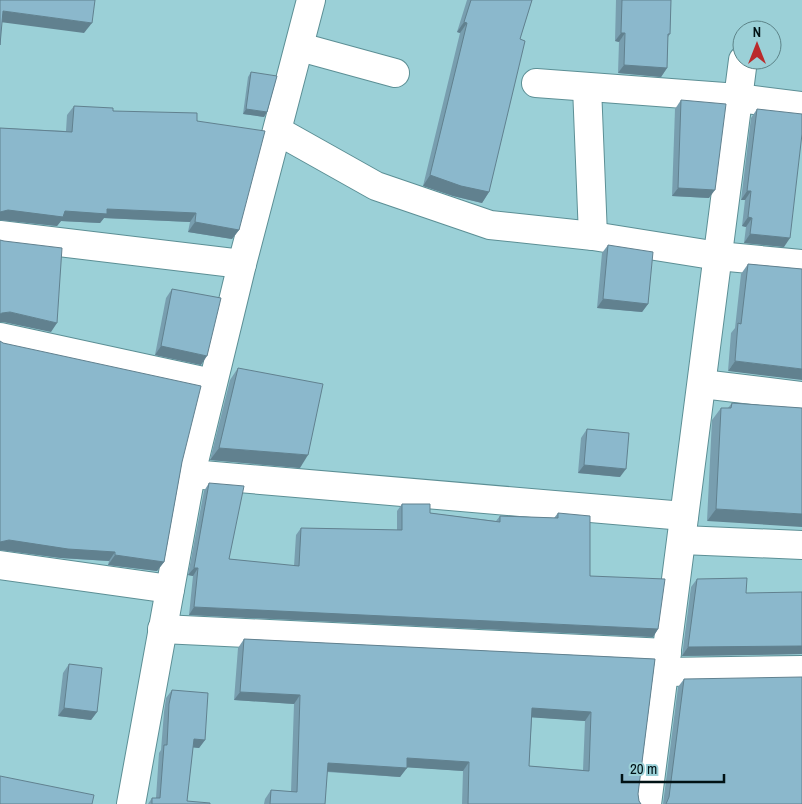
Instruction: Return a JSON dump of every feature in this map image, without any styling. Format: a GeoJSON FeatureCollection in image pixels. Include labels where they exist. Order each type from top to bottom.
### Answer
{"type":"FeatureCollection","features":[{"type":"Feature","properties":{"kind":"street"},"geometry":{"type":"LineString","coordinates":[[131,804],[191,474],[242,264],[311,0]]}},
{"type":"Feature","properties":{"kind":"street"},"geometry":{"type":"LineString","coordinates":[[300,47],[396,73]]}},
{"type":"Feature","properties":{"kind":"street"},"geometry":{"type":"LineString","coordinates":[[647,804],[742,70]]}},
{"type":"Feature","properties":{"kind":"street"},"geometry":{"type":"LineString","coordinates":[[536,83],[738,98],[802,106]]}},
{"type":"Feature","properties":{"kind":"street"},"geometry":{"type":"LineString","coordinates":[[587,87],[593,236]]}},
{"type":"Feature","properties":{"kind":"street"},"geometry":{"type":"LineString","coordinates":[[278,130],[376,186],[490,225],[593,236],[718,256],[802,264]]}},
{"type":"Feature","properties":{"kind":"street"},"geometry":{"type":"LineString","coordinates":[[0,235],[242,264]]}},
{"type":"Feature","properties":{"kind":"street"},"geometry":{"type":"LineString","coordinates":[[0,337],[212,383]]}},
{"type":"Feature","properties":{"kind":"street"},"geometry":{"type":"LineString","coordinates":[[702,384],[802,396]]}},
{"type":"Feature","properties":{"kind":"street"},"geometry":{"type":"LineString","coordinates":[[191,474],[683,528],[802,545]]}},
{"type":"Feature","properties":{"kind":"street"},"geometry":{"type":"LineString","coordinates":[[0,565],[170,589]]}},
{"type":"Feature","properties":{"kind":"street"},"geometry":{"type":"LineString","coordinates":[[162,629],[802,670]]}},
{"type":"Feature","properties":{"kind":"building"},"geometry":{"type":"Polygon","coordinates":[[[0,0],[95,0],[92,23],[3,11],[0,45],[0,0]]]}},
{"type":"Feature","properties":{"kind":"building"},"geometry":{"type":"Polygon","coordinates":[[[471,0],[532,0],[520,39],[525,41],[489,192],[461,186],[430,175],[467,23],[464,22],[471,0]]]}},
{"type":"Feature","properties":{"kind":"building"},"geometry":{"type":"Polygon","coordinates":[[[622,0],[671,0],[667,68],[624,65],[625,33],[621,33],[622,0]]]}},
{"type":"Feature","properties":{"kind":"building"},"geometry":{"type":"Polygon","coordinates":[[[251,72],[277,76],[267,112],[246,109],[251,72]]]}},
{"type":"Feature","properties":{"kind":"building"},"geometry":{"type":"Polygon","coordinates":[[[681,100],[726,104],[715,190],[678,188],[681,100]]]}},
{"type":"Feature","properties":{"kind":"building"},"geometry":{"type":"Polygon","coordinates":[[[74,106],[113,108],[113,111],[197,113],[197,121],[265,131],[239,230],[195,222],[196,213],[107,209],[107,214],[65,211],[63,217],[8,210],[0,212],[0,128],[72,132],[74,106]]]}},
{"type":"Feature","properties":{"kind":"building"},"geometry":{"type":"Polygon","coordinates":[[[757,109],[802,114],[802,134],[790,238],[750,234],[752,218],[748,217],[751,191],[747,191],[757,109]]]}},
{"type":"Feature","properties":{"kind":"building"},"geometry":{"type":"Polygon","coordinates":[[[0,240],[62,248],[57,323],[10,312],[0,314],[0,240]]]}},
{"type":"Feature","properties":{"kind":"building"},"geometry":{"type":"Polygon","coordinates":[[[608,245],[653,252],[648,304],[603,299],[608,245]]]}},
{"type":"Feature","properties":{"kind":"building"},"geometry":{"type":"Polygon","coordinates":[[[748,264],[802,269],[802,369],[735,361],[738,323],[741,324],[748,264]]]}},
{"type":"Feature","properties":{"kind":"building"},"geometry":{"type":"Polygon","coordinates":[[[172,289],[221,298],[207,356],[161,346],[172,289]]]}},
{"type":"Feature","properties":{"kind":"building"},"geometry":{"type":"Polygon","coordinates":[[[0,341],[201,386],[182,462],[164,562],[115,555],[115,552],[68,549],[9,540],[0,542],[0,341]]]}},
{"type":"Feature","properties":{"kind":"building"},"geometry":{"type":"Polygon","coordinates":[[[238,368],[323,384],[308,455],[219,448],[238,368]]]}},
{"type":"Feature","properties":{"kind":"building"},"geometry":{"type":"Polygon","coordinates":[[[732,403],[802,408],[802,514],[716,509],[721,408],[731,408],[732,403]]]}},
{"type":"Feature","properties":{"kind":"building"},"geometry":{"type":"Polygon","coordinates":[[[587,429],[629,433],[626,469],[584,465],[587,429]]]}},
{"type":"Feature","properties":{"kind":"building"},"geometry":{"type":"Polygon","coordinates":[[[209,483],[244,486],[229,559],[299,566],[301,528],[402,530],[402,504],[430,504],[430,513],[500,522],[500,516],[558,518],[558,513],[590,516],[590,576],[665,579],[658,629],[194,607],[198,568],[194,568],[209,483]]]}},
{"type":"Feature","properties":{"kind":"building"},"geometry":{"type":"Polygon","coordinates":[[[747,578],[746,593],[802,592],[802,646],[688,647],[697,579],[747,578]]]}},
{"type":"Feature","properties":{"kind":"building"},"geometry":{"type":"Polygon","coordinates":[[[244,639],[655,659],[638,794],[641,804],[468,804],[469,762],[407,758],[407,768],[328,763],[325,804],[270,804],[271,790],[297,792],[300,695],[240,692],[244,639]],[[532,708],[529,766],[589,771],[591,712],[532,708]]]}},
{"type":"Feature","properties":{"kind":"building"},"geometry":{"type":"Polygon","coordinates":[[[69,664],[102,668],[97,712],[64,708],[69,664]]]}},
{"type":"Feature","properties":{"kind":"building"},"geometry":{"type":"Polygon","coordinates":[[[802,677],[802,804],[666,804],[669,797],[684,679],[802,677]]]}},
{"type":"Feature","properties":{"kind":"building"},"geometry":{"type":"Polygon","coordinates":[[[172,690],[208,693],[205,740],[194,739],[187,801],[210,804],[152,804],[152,798],[160,798],[164,745],[167,745],[169,704],[172,690]]]}},
{"type":"Feature","properties":{"kind":"building"},"geometry":{"type":"Polygon","coordinates":[[[0,776],[94,795],[92,804],[0,804],[0,776]]]}}]}
